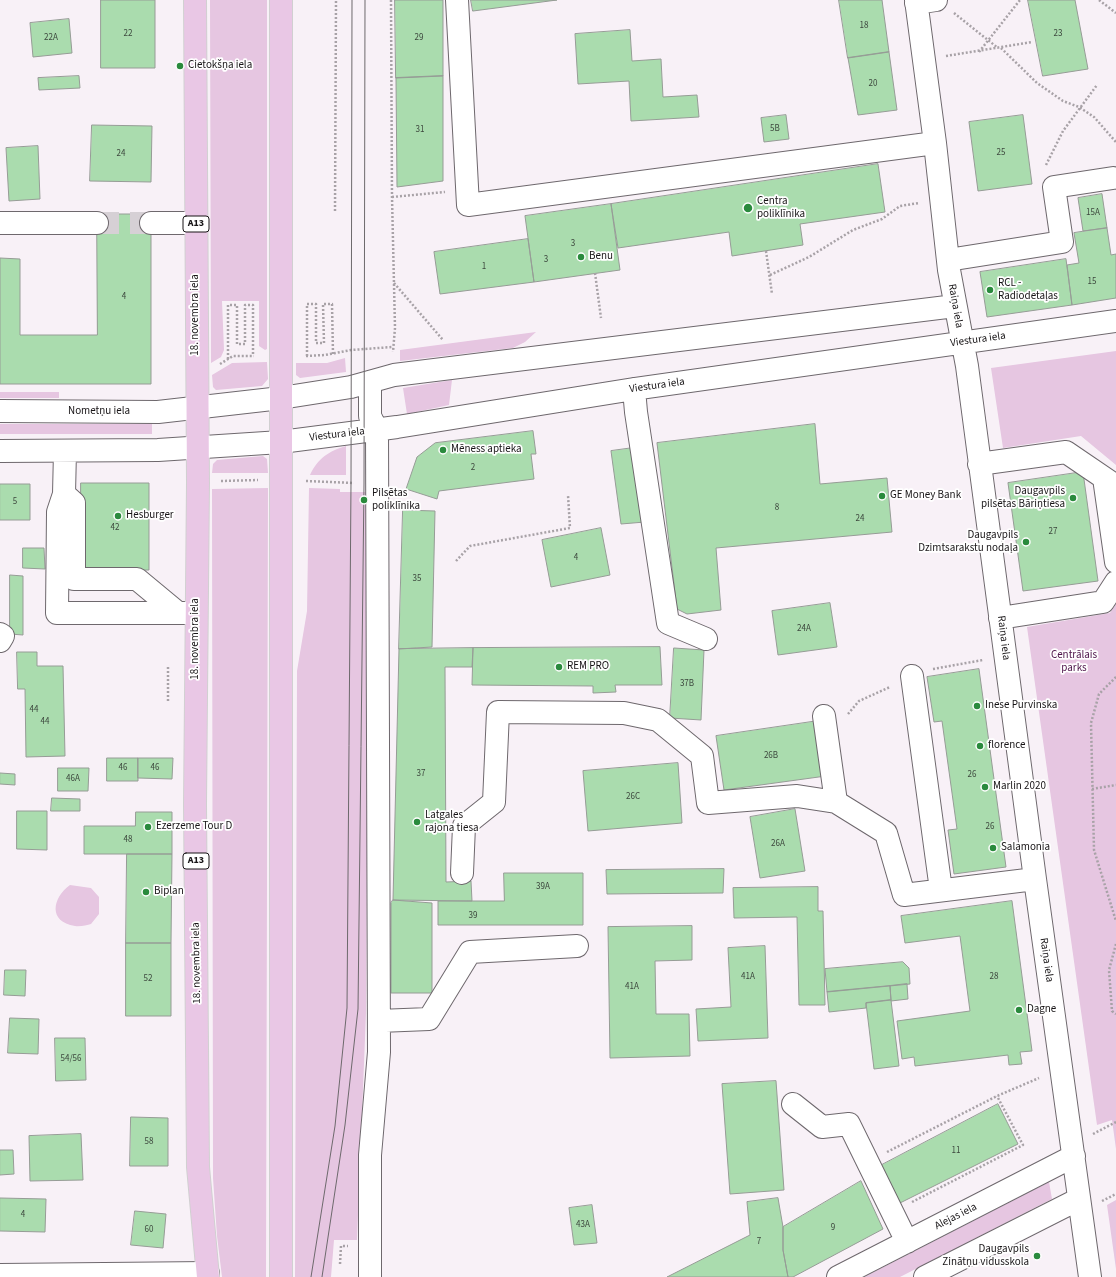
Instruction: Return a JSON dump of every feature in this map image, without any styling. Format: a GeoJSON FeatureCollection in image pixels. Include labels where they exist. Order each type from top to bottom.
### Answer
{"type":"FeatureCollection","features":[{"type":"Feature","properties":{"kind":"main road","name":"18. novembra iela"},"geometry":{"type":"LineString","coordinates":[[195,0],[198,408],[187,613],[195,804],[198,1167],[208,1275]]}},
{"type":"Feature","properties":{"kind":"main road"},"geometry":{"type":"LineString","coordinates":[[281,0],[281,1277]]}},
{"type":"Feature","properties":{"kind":"street"},"geometry":{"type":"LineString","coordinates":[[457,0],[468,205],[935,143]]}},
{"type":"Feature","properties":{"kind":"street","name":"Raiņa iela"},"geometry":{"type":"LineString","coordinates":[[929,3],[935,143],[948,260],[962,343],[1034,878],[1074,1156],[1089,1201],[1090,1277]]}},
{"type":"Feature","properties":{"kind":"street"},"geometry":{"type":"LineString","coordinates":[[948,260],[1062,242],[1054,187],[1113,178]]}},
{"type":"Feature","properties":{"kind":"street"},"geometry":{"type":"LineString","coordinates":[[0,223],[97,223]]}},
{"type":"Feature","properties":{"kind":"street"},"geometry":{"type":"LineString","coordinates":[[151,223],[196,223]]}},
{"type":"Feature","properties":{"kind":"street"},"geometry":{"type":"LineString","coordinates":[[198,408],[281,398],[370,382],[394,375],[955,306]]}},
{"type":"Feature","properties":{"kind":"street","name":"Viestura iela"},"geometry":{"type":"LineString","coordinates":[[197,448],[281,442],[377,430],[634,389],[1116,321]]}},
{"type":"Feature","properties":{"kind":"street"},"geometry":{"type":"LineString","coordinates":[[370,382],[370,416],[377,430],[379,1021],[379,1052],[370,1154],[370,1277]]}},
{"type":"Feature","properties":{"kind":"street"},"geometry":{"type":"LineString","coordinates":[[634,389],[636,412],[668,623],[706,639]]}},
{"type":"Feature","properties":{"kind":"street","name":"Nometņu iela"},"geometry":{"type":"LineString","coordinates":[[0,411],[158,412],[198,408]]}},
{"type":"Feature","properties":{"kind":"street"},"geometry":{"type":"LineString","coordinates":[[0,451],[197,448]]}},
{"type":"Feature","properties":{"kind":"street"},"geometry":{"type":"LineString","coordinates":[[65,451],[64,494],[58,512],[57,613],[187,613]]}},
{"type":"Feature","properties":{"kind":"street"},"geometry":{"type":"LineString","coordinates":[[979,464],[1066,452],[1110,482],[1116,562]]}},
{"type":"Feature","properties":{"kind":"street"},"geometry":{"type":"LineString","coordinates":[[64,494],[74,503],[74,579],[137,579],[187,613]]}},
{"type":"Feature","properties":{"kind":"street"},"geometry":{"type":"LineString","coordinates":[[1000,618],[1103,602],[1116,582]]}},
{"type":"Feature","properties":{"kind":"street"},"geometry":{"type":"LineString","coordinates":[[0,634],[3,636],[0,641]]}},
{"type":"Feature","properties":{"kind":"street"},"geometry":{"type":"LineString","coordinates":[[912,676],[941,890]]}},
{"type":"Feature","properties":{"kind":"street"},"geometry":{"type":"LineString","coordinates":[[462,873],[464,826],[494,802],[498,712],[624,713],[658,720],[702,756],[708,803],[797,796],[836,802],[886,833],[904,895],[1034,878]]}},
{"type":"Feature","properties":{"kind":"street"},"geometry":{"type":"LineString","coordinates":[[826,726],[836,802]]}},
{"type":"Feature","properties":{"kind":"street"},"geometry":{"type":"LineString","coordinates":[[379,1021],[429,1019],[470,952],[577,946]]}},
{"type":"Feature","properties":{"kind":"street"},"geometry":{"type":"LineString","coordinates":[[793,1104],[822,1127],[849,1124],[908,1242]]}},
{"type":"Feature","properties":{"kind":"street","name":"Alejas iela"},"geometry":{"type":"LineString","coordinates":[[838,1277],[1074,1156]]}},
{"type":"Feature","properties":{"kind":"street"},"geometry":{"type":"LineString","coordinates":[[925,1277],[1089,1201]]}},
{"type":"Feature","properties":{"kind":"street"},"geometry":{"type":"LineString","coordinates":[[0,1275],[208,1275]]}},
{"type":"Feature","properties":{"kind":"path"},"geometry":{"type":"LineString","coordinates":[[335,211],[336,0]]}},
{"type":"Feature","properties":{"kind":"path"},"geometry":{"type":"LineString","coordinates":[[311,356],[333,354],[351,350],[392,347],[395,328],[391,0]]}},
{"type":"Feature","properties":{"kind":"path"},"geometry":{"type":"LineString","coordinates":[[979,52],[1020,0]]}},
{"type":"Feature","properties":{"kind":"path"},"geometry":{"type":"LineString","coordinates":[[1099,0],[1116,12]]}},
{"type":"Feature","properties":{"kind":"path"},"geometry":{"type":"LineString","coordinates":[[929,3],[1000,48],[1037,83],[1063,101],[1079,107],[1094,117],[1116,142]]}},
{"type":"Feature","properties":{"kind":"path"},"geometry":{"type":"LineString","coordinates":[[946,56],[979,52],[1032,42]]}},
{"type":"Feature","properties":{"kind":"path"},"geometry":{"type":"LineString","coordinates":[[1044,169],[1063,131],[1079,107],[1097,85]]}},
{"type":"Feature","properties":{"kind":"path"},"geometry":{"type":"LineString","coordinates":[[770,275],[809,257],[853,230],[882,219],[900,206],[921,202]]}},
{"type":"Feature","properties":{"kind":"path"},"geometry":{"type":"LineString","coordinates":[[766,251],[772,294]]}},
{"type":"Feature","properties":{"kind":"path"},"geometry":{"type":"LineString","coordinates":[[595,273],[601,318]]}},
{"type":"Feature","properties":{"kind":"path"},"geometry":{"type":"LineString","coordinates":[[394,283],[443,340]]}},
{"type":"Feature","properties":{"kind":"path"},"geometry":{"type":"LineString","coordinates":[[307,356],[307,304],[316,304],[316,343],[324,343],[323,304],[332,304],[333,354]]}},
{"type":"Feature","properties":{"kind":"path"},"geometry":{"type":"LineString","coordinates":[[228,359],[228,305],[237,305],[237,344],[245,344],[245,305],[252,305],[253,356]]}},
{"type":"Feature","properties":{"kind":"path"},"geometry":{"type":"LineString","coordinates":[[233,356],[249,356]]}},
{"type":"Feature","properties":{"kind":"path"},"geometry":{"type":"LineString","coordinates":[[219,481],[262,480]]}},
{"type":"Feature","properties":{"kind":"path"},"geometry":{"type":"LineString","coordinates":[[306,481],[342,482]]}},
{"type":"Feature","properties":{"kind":"path"},"geometry":{"type":"LineString","coordinates":[[456,561],[470,546],[570,528],[568,495]]}},
{"type":"Feature","properties":{"kind":"path"},"geometry":{"type":"LineString","coordinates":[[826,726],[859,701],[926,670],[983,660]]}},
{"type":"Feature","properties":{"kind":"path"},"geometry":{"type":"LineString","coordinates":[[168,667],[168,702]]}},
{"type":"Feature","properties":{"kind":"path"},"geometry":{"type":"LineString","coordinates":[[1116,677],[1099,694],[1091,723],[1094,850],[1116,921]]}},
{"type":"Feature","properties":{"kind":"path"},"geometry":{"type":"LineString","coordinates":[[1092,790],[1116,785]]}},
{"type":"Feature","properties":{"kind":"path"},"geometry":{"type":"LineString","coordinates":[[1116,944],[1109,970],[1112,1011],[1116,1014]]}},
{"type":"Feature","properties":{"kind":"path"},"geometry":{"type":"LineString","coordinates":[[868,1162],[997,1096],[1041,1077]]}},
{"type":"Feature","properties":{"kind":"path"},"geometry":{"type":"LineString","coordinates":[[893,1212],[1023,1145],[997,1096]]}},
{"type":"Feature","properties":{"kind":"path"},"geometry":{"type":"LineString","coordinates":[[1090,1135],[1116,1122]]}},
{"type":"Feature","properties":{"kind":"path"},"geometry":{"type":"LineString","coordinates":[[1089,1201],[1116,1194]]}},
{"type":"Feature","properties":{"kind":"path"},"geometry":{"type":"LineString","coordinates":[[340,1264],[341,1246],[349,1246]]}},
{"type":"Feature","properties":{"kind":"green space"},"geometry":{"type":"Polygon","coordinates":[[[210,0],[267,0],[267,349],[265,350],[259,346],[259,301],[222,301],[224,350],[221,357],[211,363],[210,0]]]}},
{"type":"Feature","properties":{"kind":"green space"},"geometry":{"type":"Polygon","coordinates":[[[536,332],[525,342],[513,348],[400,361],[400,350],[536,332]]]}},
{"type":"Feature","properties":{"kind":"green space"},"geometry":{"type":"Polygon","coordinates":[[[1116,351],[1116,465],[1081,436],[1003,448],[991,368],[1116,351]]]}},
{"type":"Feature","properties":{"kind":"green space"},"geometry":{"type":"Polygon","coordinates":[[[345,358],[346,372],[300,378],[296,375],[296,363],[327,363],[345,358]]]}},
{"type":"Feature","properties":{"kind":"green space"},"geometry":{"type":"Polygon","coordinates":[[[267,362],[268,379],[262,386],[216,390],[213,387],[212,375],[232,363],[267,362]]]}},
{"type":"Feature","properties":{"kind":"green space"},"geometry":{"type":"Polygon","coordinates":[[[452,380],[449,405],[407,414],[403,388],[452,380]]]}},
{"type":"Feature","properties":{"kind":"green space"},"geometry":{"type":"Polygon","coordinates":[[[0,392],[59,392],[59,398],[0,398],[0,392]]]}},
{"type":"Feature","properties":{"kind":"green space"},"geometry":{"type":"Polygon","coordinates":[[[0,424],[152,424],[152,434],[0,434],[0,424]]]}},
{"type":"Feature","properties":{"kind":"green space"},"geometry":{"type":"Polygon","coordinates":[[[346,446],[346,475],[310,475],[320,460],[334,450],[346,446]]]}},
{"type":"Feature","properties":{"kind":"green space"},"geometry":{"type":"Polygon","coordinates":[[[263,456],[267,459],[268,473],[212,473],[213,464],[217,460],[263,456]]]}},
{"type":"Feature","properties":{"kind":"green space"},"geometry":{"type":"Polygon","coordinates":[[[268,488],[266,1277],[222,1277],[217,1236],[213,1178],[212,489],[268,488]]]}},
{"type":"Feature","properties":{"kind":"green space"},"geometry":{"type":"Polygon","coordinates":[[[309,488],[340,489],[340,492],[369,492],[366,1013],[357,1240],[334,1240],[331,1277],[295,1277],[297,671],[307,611],[309,488]]]}},
{"type":"Feature","properties":{"kind":"green space","name":"Centrālais parks"},"geometry":{"type":"Polygon","coordinates":[[[1116,604],[1116,1149],[1112,1120],[1097,1125],[1027,627],[1110,613],[1116,604]]]}},
{"type":"Feature","properties":{"kind":"green space"},"geometry":{"type":"Polygon","coordinates":[[[70,885],[91,888],[99,897],[99,914],[91,924],[75,926],[66,924],[60,920],[57,915],[56,909],[59,896],[70,885]]]}},
{"type":"Feature","properties":{"kind":"green space"},"geometry":{"type":"Polygon","coordinates":[[[1049,1182],[1052,1199],[900,1277],[864,1277],[1049,1182]]]}},
{"type":"Feature","properties":{"kind":"green space"},"geometry":{"type":"Polygon","coordinates":[[[1116,1200],[1116,1269],[1107,1205],[1116,1200]]]}},
{"type":"Feature","properties":{"kind":"building"},"geometry":{"type":"Polygon","coordinates":[[[101,0],[155,0],[155,68],[101,68],[101,0]]]}},
{"type":"Feature","properties":{"kind":"building"},"geometry":{"type":"Polygon","coordinates":[[[395,0],[443,0],[443,76],[396,78],[395,0]]]}},
{"type":"Feature","properties":{"kind":"building"},"geometry":{"type":"Polygon","coordinates":[[[471,0],[557,0],[473,11],[471,0]]]}},
{"type":"Feature","properties":{"kind":"building"},"geometry":{"type":"Polygon","coordinates":[[[839,0],[882,0],[889,52],[848,58],[839,0]]]}},
{"type":"Feature","properties":{"kind":"building"},"geometry":{"type":"Polygon","coordinates":[[[1028,0],[1075,0],[1088,69],[1043,76],[1028,0]]]}},
{"type":"Feature","properties":{"kind":"building"},"geometry":{"type":"Polygon","coordinates":[[[69,19],[72,53],[33,57],[30,23],[69,19]]]}},
{"type":"Feature","properties":{"kind":"building"},"geometry":{"type":"Polygon","coordinates":[[[630,30],[632,61],[661,59],[663,97],[697,95],[699,117],[631,121],[629,81],[578,84],[575,34],[630,30]]]}},
{"type":"Feature","properties":{"kind":"building"},"geometry":{"type":"Polygon","coordinates":[[[889,52],[897,110],[858,115],[848,58],[889,52]]]}},
{"type":"Feature","properties":{"kind":"building"},"geometry":{"type":"Polygon","coordinates":[[[79,76],[80,88],[39,90],[38,78],[79,76]]]}},
{"type":"Feature","properties":{"kind":"building"},"geometry":{"type":"Polygon","coordinates":[[[443,76],[443,181],[397,187],[396,78],[443,76]]]}},
{"type":"Feature","properties":{"kind":"building"},"geometry":{"type":"Polygon","coordinates":[[[786,115],[789,139],[764,142],[761,118],[786,115]]]}},
{"type":"Feature","properties":{"kind":"building"},"geometry":{"type":"Polygon","coordinates":[[[1023,115],[1032,184],[978,191],[969,122],[1023,115]]]}},
{"type":"Feature","properties":{"kind":"building"},"geometry":{"type":"Polygon","coordinates":[[[92,125],[152,126],[151,182],[90,181],[92,125]]]}},
{"type":"Feature","properties":{"kind":"building"},"geometry":{"type":"Polygon","coordinates":[[[38,146],[40,199],[9,201],[6,148],[38,146]]]}},
{"type":"Feature","properties":{"kind":"building","name":"Centra poliklīnika"},"geometry":{"type":"Polygon","coordinates":[[[878,164],[885,212],[800,224],[803,245],[732,256],[729,232],[618,248],[611,204],[878,164]]]}},
{"type":"Feature","properties":{"kind":"building"},"geometry":{"type":"Polygon","coordinates":[[[1102,194],[1107,228],[1083,231],[1078,198],[1102,194]]]}},
{"type":"Feature","properties":{"kind":"building"},"geometry":{"type":"Polygon","coordinates":[[[611,204],[620,270],[534,282],[525,216],[611,204]]]}},
{"type":"Feature","properties":{"kind":"building"},"geometry":{"type":"Polygon","coordinates":[[[97,214],[151,214],[151,384],[0,384],[0,258],[20,259],[20,335],[97,335],[97,214]]]}},
{"type":"Feature","properties":{"kind":"building"},"geometry":{"type":"Polygon","coordinates":[[[1107,228],[1111,255],[1116,254],[1116,298],[1072,305],[1067,265],[1079,263],[1074,233],[1107,228]]]}},
{"type":"Feature","properties":{"kind":"building"},"geometry":{"type":"Polygon","coordinates":[[[528,239],[534,282],[440,294],[434,252],[528,239]]]}},
{"type":"Feature","properties":{"kind":"building"},"geometry":{"type":"Polygon","coordinates":[[[1066,259],[1072,305],[987,317],[980,272],[1066,259]]]}},
{"type":"Feature","properties":{"kind":"building"},"geometry":{"type":"Polygon","coordinates":[[[815,424],[820,484],[887,478],[892,532],[716,548],[721,610],[687,614],[677,609],[657,443],[815,424]]]}},
{"type":"Feature","properties":{"kind":"building"},"geometry":{"type":"Polygon","coordinates":[[[533,431],[536,454],[531,454],[534,479],[439,491],[437,499],[406,489],[417,457],[435,443],[533,431]]]}},
{"type":"Feature","properties":{"kind":"building"},"geometry":{"type":"Polygon","coordinates":[[[633,448],[645,522],[621,524],[611,451],[633,448]]]}},
{"type":"Feature","properties":{"kind":"building"},"geometry":{"type":"Polygon","coordinates":[[[1083,472],[1098,581],[1023,591],[1008,483],[1083,472]]]}},
{"type":"Feature","properties":{"kind":"building"},"geometry":{"type":"Polygon","coordinates":[[[81,483],[149,483],[149,570],[81,571],[81,483]]]}},
{"type":"Feature","properties":{"kind":"building"},"geometry":{"type":"Polygon","coordinates":[[[0,484],[30,484],[30,520],[0,520],[0,484]]]}},
{"type":"Feature","properties":{"kind":"building"},"geometry":{"type":"Polygon","coordinates":[[[403,510],[435,511],[432,647],[399,649],[403,510]]]}},
{"type":"Feature","properties":{"kind":"building"},"geometry":{"type":"Polygon","coordinates":[[[601,528],[610,575],[551,587],[542,540],[601,528]]]}},
{"type":"Feature","properties":{"kind":"building"},"geometry":{"type":"Polygon","coordinates":[[[23,548],[44,548],[45,569],[23,568],[23,548]]]}},
{"type":"Feature","properties":{"kind":"building"},"geometry":{"type":"Polygon","coordinates":[[[10,575],[23,576],[23,635],[10,634],[10,575]]]}},
{"type":"Feature","properties":{"kind":"building"},"geometry":{"type":"Polygon","coordinates":[[[830,603],[837,647],[778,655],[772,611],[830,603]]]}},
{"type":"Feature","properties":{"kind":"building"},"geometry":{"type":"Polygon","coordinates":[[[660,647],[662,685],[615,685],[616,692],[593,693],[593,686],[472,685],[473,648],[660,647]]]}},
{"type":"Feature","properties":{"kind":"building"},"geometry":{"type":"Polygon","coordinates":[[[473,648],[472,667],[445,667],[446,882],[471,881],[472,901],[393,900],[399,649],[473,648]]]}},
{"type":"Feature","properties":{"kind":"building"},"geometry":{"type":"Polygon","coordinates":[[[674,648],[704,650],[701,720],[670,718],[674,648]]]}},
{"type":"Feature","properties":{"kind":"building"},"geometry":{"type":"Polygon","coordinates":[[[17,652],[37,652],[37,666],[63,666],[65,756],[26,757],[25,689],[18,689],[17,652]]]}},
{"type":"Feature","properties":{"kind":"building"},"geometry":{"type":"Polygon","coordinates":[[[979,669],[1006,867],[954,874],[948,830],[957,829],[942,721],[934,722],[927,677],[979,669]]]}},
{"type":"Feature","properties":{"kind":"building"},"geometry":{"type":"Polygon","coordinates":[[[818,721],[826,776],[724,790],[716,736],[818,721]]]}},
{"type":"Feature","properties":{"kind":"building"},"geometry":{"type":"Polygon","coordinates":[[[107,758],[138,758],[138,781],[107,781],[107,758]]]}},
{"type":"Feature","properties":{"kind":"building"},"geometry":{"type":"Polygon","coordinates":[[[138,758],[173,758],[172,779],[138,778],[138,758]]]}},
{"type":"Feature","properties":{"kind":"building"},"geometry":{"type":"Polygon","coordinates":[[[678,763],[682,823],[588,831],[583,771],[678,763]]]}},
{"type":"Feature","properties":{"kind":"building"},"geometry":{"type":"Polygon","coordinates":[[[58,768],[89,768],[88,791],[58,791],[58,768]]]}},
{"type":"Feature","properties":{"kind":"building"},"geometry":{"type":"Polygon","coordinates":[[[0,773],[15,774],[15,785],[0,784],[0,773]]]}},
{"type":"Feature","properties":{"kind":"building"},"geometry":{"type":"Polygon","coordinates":[[[52,798],[80,799],[80,811],[51,811],[52,798]]]}},
{"type":"Feature","properties":{"kind":"building"},"geometry":{"type":"Polygon","coordinates":[[[795,809],[805,871],[760,878],[750,817],[795,809]]]}},
{"type":"Feature","properties":{"kind":"building"},"geometry":{"type":"Polygon","coordinates":[[[17,811],[47,811],[47,850],[17,849],[17,811]]]}},
{"type":"Feature","properties":{"kind":"building"},"geometry":{"type":"Polygon","coordinates":[[[136,812],[172,812],[172,854],[84,854],[84,826],[135,826],[136,812]]]}},
{"type":"Feature","properties":{"kind":"building"},"geometry":{"type":"Polygon","coordinates":[[[127,854],[172,854],[171,943],[126,943],[127,854]]]}},
{"type":"Feature","properties":{"kind":"building"},"geometry":{"type":"Polygon","coordinates":[[[724,869],[723,893],[607,894],[606,870],[724,869]]]}},
{"type":"Feature","properties":{"kind":"building"},"geometry":{"type":"Polygon","coordinates":[[[504,873],[583,873],[583,925],[438,925],[438,901],[504,901],[504,873]]]}},
{"type":"Feature","properties":{"kind":"building"},"geometry":{"type":"Polygon","coordinates":[[[818,887],[818,911],[823,911],[825,1005],[799,1005],[797,917],[734,918],[733,888],[818,887]]]}},
{"type":"Feature","properties":{"kind":"building"},"geometry":{"type":"Polygon","coordinates":[[[393,900],[432,903],[432,993],[391,993],[391,903],[393,900]]]}},
{"type":"Feature","properties":{"kind":"building"},"geometry":{"type":"Polygon","coordinates":[[[1012,901],[1032,1051],[1020,1052],[1022,1064],[1009,1065],[1008,1055],[915,1066],[914,1057],[902,1059],[897,1021],[970,1011],[960,936],[905,943],[901,916],[1012,901]]]}},
{"type":"Feature","properties":{"kind":"building"},"geometry":{"type":"Polygon","coordinates":[[[692,926],[692,960],[655,961],[656,1014],[689,1014],[690,1056],[610,1058],[608,927],[692,926]]]}},
{"type":"Feature","properties":{"kind":"building"},"geometry":{"type":"Polygon","coordinates":[[[126,943],[171,943],[171,1016],[126,1016],[126,943]]]}},
{"type":"Feature","properties":{"kind":"building"},"geometry":{"type":"Polygon","coordinates":[[[765,946],[768,1038],[698,1041],[696,1009],[731,1007],[728,948],[765,946]]]}},
{"type":"Feature","properties":{"kind":"building"},"geometry":{"type":"Polygon","coordinates":[[[903,962],[909,968],[910,984],[827,992],[825,969],[903,962]]]}},
{"type":"Feature","properties":{"kind":"building"},"geometry":{"type":"Polygon","coordinates":[[[5,970],[26,970],[25,996],[4,995],[5,970]]]}},
{"type":"Feature","properties":{"kind":"building"},"geometry":{"type":"Polygon","coordinates":[[[907,984],[908,999],[891,1001],[890,986],[907,984]]]}},
{"type":"Feature","properties":{"kind":"building"},"geometry":{"type":"Polygon","coordinates":[[[890,986],[891,1000],[866,1003],[866,1008],[829,1012],[827,992],[890,986]]]}},
{"type":"Feature","properties":{"kind":"building"},"geometry":{"type":"Polygon","coordinates":[[[891,1000],[899,1066],[874,1069],[866,1003],[891,1000]]]}},
{"type":"Feature","properties":{"kind":"building"},"geometry":{"type":"Polygon","coordinates":[[[10,1018],[39,1019],[38,1054],[8,1053],[10,1018]]]}},
{"type":"Feature","properties":{"kind":"building"},"geometry":{"type":"Polygon","coordinates":[[[55,1038],[85,1038],[86,1080],[56,1081],[55,1038]]]}},
{"type":"Feature","properties":{"kind":"building"},"geometry":{"type":"Polygon","coordinates":[[[776,1081],[784,1190],[730,1194],[722,1084],[776,1081]]]}},
{"type":"Feature","properties":{"kind":"building"},"geometry":{"type":"Polygon","coordinates":[[[998,1104],[1018,1144],[898,1204],[878,1167],[998,1104]]]}},
{"type":"Feature","properties":{"kind":"building"},"geometry":{"type":"Polygon","coordinates":[[[131,1117],[168,1118],[168,1166],[130,1166],[131,1117]]]}},
{"type":"Feature","properties":{"kind":"building"},"geometry":{"type":"Polygon","coordinates":[[[81,1134],[83,1180],[30,1181],[29,1136],[81,1134]]]}},
{"type":"Feature","properties":{"kind":"building"},"geometry":{"type":"Polygon","coordinates":[[[0,1150],[13,1150],[14,1174],[0,1175],[0,1150]]]}},
{"type":"Feature","properties":{"kind":"building"},"geometry":{"type":"Polygon","coordinates":[[[861,1181],[883,1229],[793,1277],[788,1277],[783,1250],[783,1227],[861,1181]]]}},
{"type":"Feature","properties":{"kind":"building"},"geometry":{"type":"Polygon","coordinates":[[[0,1198],[46,1199],[45,1232],[0,1231],[0,1198]]]}},
{"type":"Feature","properties":{"kind":"building"},"geometry":{"type":"Polygon","coordinates":[[[778,1198],[783,1227],[783,1250],[788,1277],[667,1277],[750,1235],[747,1202],[778,1198]]]}},
{"type":"Feature","properties":{"kind":"building"},"geometry":{"type":"Polygon","coordinates":[[[592,1205],[597,1243],[574,1245],[569,1208],[592,1205]]]}},
{"type":"Feature","properties":{"kind":"building"},"geometry":{"type":"Polygon","coordinates":[[[135,1211],[166,1214],[163,1248],[131,1245],[135,1211]]]}},
{"type":"Feature","properties":{"kind":"tunnel"},"geometry":{"type":"LineString","coordinates":[[97,223],[151,223]]}},
{"type":"Feature","properties":{"kind":"tram line"},"geometry":{"type":"LineString","coordinates":[[311,1277],[335,1126],[347,1008],[351,483],[352,0]]}},
{"type":"Feature","properties":{"kind":"tram line"},"geometry":{"type":"LineString","coordinates":[[322,1277],[345,1125],[358,1009],[364,484],[365,0]]}},
{"type":"Feature","properties":{"kind":"place","name":"Cietokšņa iela"},"geometry":{"type":"Point","coordinates":[180,66]}},
{"type":"Feature","properties":{"kind":"place","name":"Centra poliklīnika"},"geometry":{"type":"Point","coordinates":[748,208]}},
{"type":"Feature","properties":{"kind":"place","name":"Benu"},"geometry":{"type":"Point","coordinates":[581,257]}},
{"type":"Feature","properties":{"kind":"place","name":"RCL - Radiodetaļas"},"geometry":{"type":"Point","coordinates":[990,290]}},
{"type":"Feature","properties":{"kind":"place","name":"Mēness aptieka"},"geometry":{"type":"Point","coordinates":[443,450]}},
{"type":"Feature","properties":{"kind":"place","name":"GE Money Bank"},"geometry":{"type":"Point","coordinates":[882,496]}},
{"type":"Feature","properties":{"kind":"place","name":"Daugavpils pilsētas Bāriņtiesa"},"geometry":{"type":"Point","coordinates":[1073,498]}},
{"type":"Feature","properties":{"kind":"place","name":"Pilsētas poliklīnika"},"geometry":{"type":"Point","coordinates":[364,500]}},
{"type":"Feature","properties":{"kind":"place","name":"Hesburger"},"geometry":{"type":"Point","coordinates":[118,516]}},
{"type":"Feature","properties":{"kind":"place","name":"Daugavpils Dzimtsarakstu nodaļa"},"geometry":{"type":"Point","coordinates":[1026,542]}},
{"type":"Feature","properties":{"kind":"place","name":"REM PRO"},"geometry":{"type":"Point","coordinates":[559,667]}},
{"type":"Feature","properties":{"kind":"place","name":"Inese Purvinska"},"geometry":{"type":"Point","coordinates":[977,706]}},
{"type":"Feature","properties":{"kind":"place","name":"florence"},"geometry":{"type":"Point","coordinates":[980,746]}},
{"type":"Feature","properties":{"kind":"place","name":"Marlin 2020"},"geometry":{"type":"Point","coordinates":[985,787]}},
{"type":"Feature","properties":{"kind":"place","name":"Latgales rajona tiesa"},"geometry":{"type":"Point","coordinates":[417,822]}},
{"type":"Feature","properties":{"kind":"place","name":"Ezerzeme Tour D"},"geometry":{"type":"Point","coordinates":[148,827]}},
{"type":"Feature","properties":{"kind":"place","name":"Salamonia"},"geometry":{"type":"Point","coordinates":[993,848]}},
{"type":"Feature","properties":{"kind":"place","name":"Biplan"},"geometry":{"type":"Point","coordinates":[146,892]}},
{"type":"Feature","properties":{"kind":"place","name":"Dagne"},"geometry":{"type":"Point","coordinates":[1019,1010]}},
{"type":"Feature","properties":{"kind":"place","name":"Daugavpils Zinātņu vidusskola"},"geometry":{"type":"Point","coordinates":[1037,1256]}}]}
